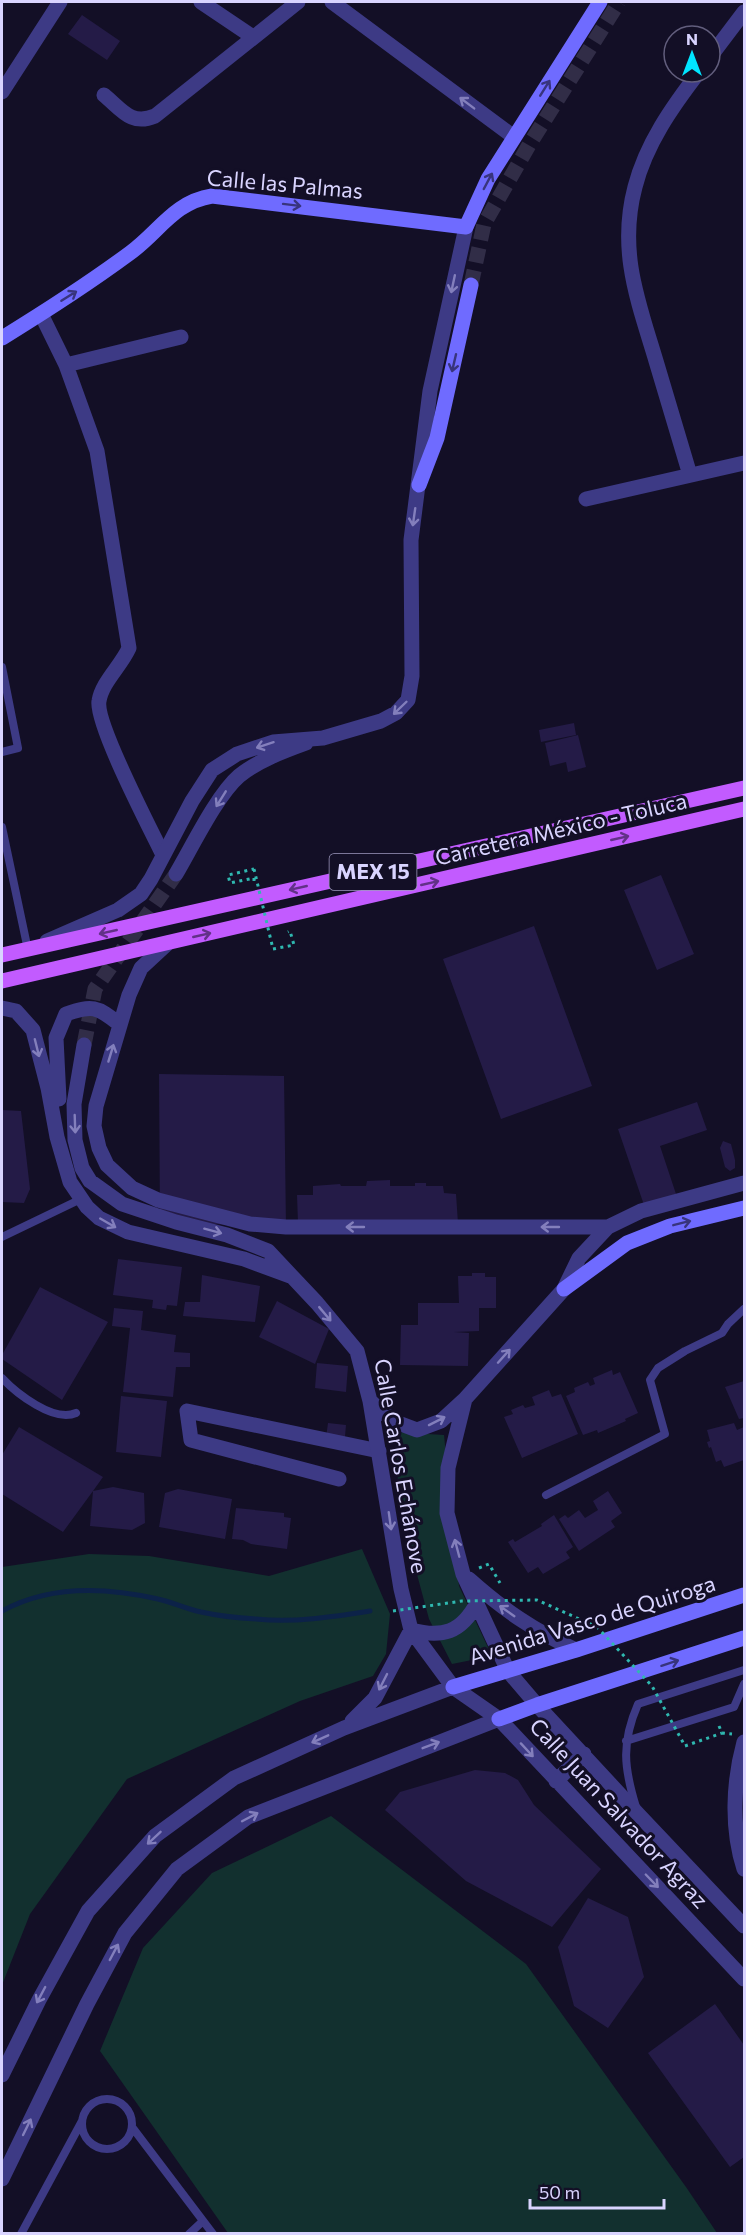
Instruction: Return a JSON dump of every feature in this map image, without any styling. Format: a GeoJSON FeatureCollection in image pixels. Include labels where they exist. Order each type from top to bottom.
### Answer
{"type":"FeatureCollection","features":[{"type":"Feature","properties":{"kind":"main road"},"geometry":{"type":"LineString","coordinates":[[466,226],[488,179],[600,2]]}},
{"type":"Feature","properties":{"kind":"main road","name":"Calle las Palmas"},"geometry":{"type":"LineString","coordinates":[[2,338],[77,292],[143,244],[176,210],[195,198],[212,196],[466,226]]}},
{"type":"Feature","properties":{"kind":"main road"},"geometry":{"type":"LineString","coordinates":[[419,485],[437,438],[471,285]]}},
{"type":"Feature","properties":{"kind":"main road","name":"Carretera México - Toluca"},"geometry":{"type":"LineString","coordinates":[[2,956],[744,788]]}},
{"type":"Feature","properties":{"kind":"main road","name":"Carretera México - Toluca"},"geometry":{"type":"LineString","coordinates":[[2,981],[744,809]]}},
{"type":"Feature","properties":{"kind":"main road"},"geometry":{"type":"LineString","coordinates":[[564,1289],[627,1244],[670,1226],[744,1208]]}},
{"type":"Feature","properties":{"kind":"main road","name":"Avenida Vasco de Quiroga"},"geometry":{"type":"LineString","coordinates":[[453,1687],[744,1595]]}},
{"type":"Feature","properties":{"kind":"main road"},"geometry":{"type":"LineString","coordinates":[[499,1719],[744,1638]]}},
{"type":"Feature","properties":{"kind":"street"},"geometry":{"type":"LineString","coordinates":[[2,92],[60,2]]}},
{"type":"Feature","properties":{"kind":"street"},"geometry":{"type":"LineString","coordinates":[[201,2],[253,37]]}},
{"type":"Feature","properties":{"kind":"street"},"geometry":{"type":"LineString","coordinates":[[104,95],[135,120],[145,120],[155,116],[298,2]]}},
{"type":"Feature","properties":{"kind":"street"},"geometry":{"type":"LineString","coordinates":[[332,2],[514,138]]}},
{"type":"Feature","properties":{"kind":"street"},"geometry":{"type":"LineString","coordinates":[[722,41],[744,12]]}},
{"type":"Feature","properties":{"kind":"street"},"geometry":{"type":"LineString","coordinates":[[690,84],[675,104],[647,152],[635,188],[628,238],[632,282],[690,475]]}},
{"type":"Feature","properties":{"kind":"street"},"geometry":{"type":"LineString","coordinates":[[176,874],[228,788],[240,776],[262,762],[323,738],[381,721],[396,714],[408,700],[412,676],[411,540],[430,391],[466,226]]}},
{"type":"Feature","properties":{"kind":"street"},"geometry":{"type":"LineString","coordinates":[[41,314],[66,364],[97,452],[129,648],[102,692],[98,711],[115,754],[163,855]]}},
{"type":"Feature","properties":{"kind":"street"},"geometry":{"type":"LineString","coordinates":[[66,364],[181,337]]}},
{"type":"Feature","properties":{"kind":"street"},"geometry":{"type":"LineString","coordinates":[[586,499],[744,463]]}},
{"type":"Feature","properties":{"kind":"street"},"geometry":{"type":"LineString","coordinates":[[28,950],[118,910],[141,894],[192,801],[212,770],[237,754],[273,742],[323,738]]}},
{"type":"Feature","properties":{"kind":"street"},"geometry":{"type":"LineString","coordinates":[[168,943],[141,968],[129,994],[96,1106],[94,1126],[99,1148],[107,1165],[132,1188],[158,1200],[250,1224],[286,1227],[608,1227]]}},
{"type":"Feature","properties":{"kind":"street"},"geometry":{"type":"LineString","coordinates":[[57,1137],[59,1103],[56,1079],[56,1038],[66,1014],[86,1007],[104,1011],[119,1024]]}},
{"type":"Feature","properties":{"kind":"street","name":"Calle Carlos Echánove"},"geometry":{"type":"LineString","coordinates":[[2,1008],[16,1011],[33,1030],[48,1088],[57,1137],[70,1182],[87,1207],[99,1218],[128,1233],[244,1259],[293,1277],[357,1352],[380,1451],[400,1590],[411,1630],[453,1687]]}},
{"type":"Feature","properties":{"kind":"street"},"geometry":{"type":"LineString","coordinates":[[84,1045],[74,1104],[75,1140],[82,1168],[90,1181],[122,1204],[176,1222],[227,1235],[268,1251],[293,1277]]}},
{"type":"Feature","properties":{"kind":"street"},"geometry":{"type":"LineString","coordinates":[[370,1401],[393,1421],[417,1430],[441,1421],[465,1399],[564,1289],[579,1258],[608,1227],[641,1211],[744,1183]]}},
{"type":"Feature","properties":{"kind":"street","name":"Calle Juan Salvador Agraz"},"geometry":{"type":"LineString","coordinates":[[465,1399],[448,1468],[447,1513],[463,1574],[508,1671],[537,1705],[744,1926]]}},
{"type":"Feature","properties":{"kind":"street"},"geometry":{"type":"LineString","coordinates":[[339,1479],[191,1440],[187,1412],[380,1451]]}},
{"type":"Feature","properties":{"kind":"street"},"geometry":{"type":"LineString","coordinates":[[463,1574],[502,1608],[546,1636],[576,1650]]}},
{"type":"Feature","properties":{"kind":"street"},"geometry":{"type":"LineString","coordinates":[[344,1728],[375,1698],[411,1630],[435,1634],[449,1632],[470,1616],[477,1603]]}},
{"type":"Feature","properties":{"kind":"street"},"geometry":{"type":"LineString","coordinates":[[2,2075],[39,2000],[88,1911],[155,1836],[234,1778],[344,1728],[453,1687]]}},
{"type":"Feature","properties":{"kind":"street","name":"Calle Juan Salvador Agraz"},"geometry":{"type":"LineString","coordinates":[[453,1687],[499,1719],[744,1979]]}},
{"type":"Feature","properties":{"kind":"street"},"geometry":{"type":"LineString","coordinates":[[2,2180],[124,1933],[177,1869],[248,1816],[499,1719]]}},
{"type":"Feature","properties":{"kind":"street"},"geometry":{"type":"LineString","coordinates":[[739,1738],[735,1811],[740,1856],[744,1869]]}},
{"type":"Feature","properties":{"kind":"street"},"geometry":{"type":"LineString","coordinates":[[556,1781],[584,1754]]}},
{"type":"Feature","properties":{"kind":"lane"},"geometry":{"type":"LineString","coordinates":[[2,667],[18,748],[2,752]]}},
{"type":"Feature","properties":{"kind":"lane"},"geometry":{"type":"LineString","coordinates":[[2,827],[28,950]]}},
{"type":"Feature","properties":{"kind":"lane"},"geometry":{"type":"LineString","coordinates":[[2,1237],[81,1199]]}},
{"type":"Feature","properties":{"kind":"lane"},"geometry":{"type":"LineString","coordinates":[[546,1495],[665,1434],[650,1380],[658,1368],[722,1332],[744,1309]]}},
{"type":"Feature","properties":{"kind":"lane"},"geometry":{"type":"LineString","coordinates":[[2,1378],[16,1393],[52,1413],[69,1416],[76,1413]]}},
{"type":"Feature","properties":{"kind":"lane"},"geometry":{"type":"LineString","coordinates":[[638,1814],[627,1776],[626,1741],[630,1722],[638,1704],[744,1670]]}},
{"type":"Feature","properties":{"kind":"lane"},"geometry":{"type":"LineString","coordinates":[[626,1741],[734,1707],[744,1684]]}},
{"type":"Feature","properties":{"kind":"lane"},"geometry":{"type":"LineString","coordinates":[[21,2234],[85,2112],[92,2105],[100,2100],[110,2099],[119,2103],[127,2109],[132,2118],[132,2127],[129,2137],[123,2144],[114,2149],[104,2149],[87,2140],[82,2121]]}},
{"type":"Feature","properties":{"kind":"lane"},"geometry":{"type":"LineString","coordinates":[[132,2127],[213,2234]]}},
{"type":"Feature","properties":{"kind":"lane"},"geometry":{"type":"LineString","coordinates":[[189,2234],[203,2221]]}},
{"type":"Feature","properties":{"kind":"path"},"geometry":{"type":"LineString","coordinates":[[254,878],[230,883],[228,875],[254,869],[273,949],[294,945],[290,931],[281,933]]}},
{"type":"Feature","properties":{"kind":"path"},"geometry":{"type":"LineString","coordinates":[[263,938],[272,935]]}},
{"type":"Feature","properties":{"kind":"path"},"geometry":{"type":"LineString","coordinates":[[393,1611],[462,1601],[537,1600],[597,1627],[652,1686],[685,1746],[723,1733],[739,1738]]}},
{"type":"Feature","properties":{"kind":"path"},"geometry":{"type":"LineString","coordinates":[[714,1713],[723,1733]]}},
{"type":"Feature","properties":{"kind":"green space"},"geometry":{"type":"Polygon","coordinates":[[[395,1432],[444,1435],[459,1586],[492,1656],[452,1664],[429,1619],[415,1567],[398,1483],[395,1432]]]}},
{"type":"Feature","properties":{"kind":"green space"},"geometry":{"type":"Polygon","coordinates":[[[362,1549],[390,1614],[386,1654],[373,1676],[300,1701],[127,1779],[30,1914],[2,1985],[2,1567],[89,1554],[149,1556],[269,1576],[362,1549]]]}},
{"type":"Feature","properties":{"kind":"green space"},"geometry":{"type":"Polygon","coordinates":[[[331,1816],[526,1964],[717,2233],[228,2233],[100,2051],[143,1948],[212,1873],[331,1816]]]}},
{"type":"Feature","properties":{"kind":"building"},"geometry":{"type":"Polygon","coordinates":[[[82,15],[120,41],[107,60],[68,34],[82,15]]]}},
{"type":"Feature","properties":{"kind":"building"},"geometry":{"type":"Polygon","coordinates":[[[574,723],[576,735],[541,742],[539,730],[574,723]]]}},
{"type":"Feature","properties":{"kind":"building"},"geometry":{"type":"Polygon","coordinates":[[[578,735],[586,767],[568,772],[566,762],[550,766],[545,743],[578,735]]]}},
{"type":"Feature","properties":{"kind":"building"},"geometry":{"type":"Polygon","coordinates":[[[661,875],[694,954],[657,970],[624,890],[661,875]]]}},
{"type":"Feature","properties":{"kind":"building"},"geometry":{"type":"Polygon","coordinates":[[[534,926],[592,1086],[501,1119],[443,959],[534,926]]]}},
{"type":"Feature","properties":{"kind":"building"},"geometry":{"type":"Polygon","coordinates":[[[159,1074],[284,1076],[286,1227],[160,1222],[159,1074]]]}},
{"type":"Feature","properties":{"kind":"building"},"geometry":{"type":"Polygon","coordinates":[[[697,1102],[707,1130],[660,1146],[676,1194],[644,1205],[618,1129],[697,1102]]]}},
{"type":"Feature","properties":{"kind":"building"},"geometry":{"type":"Polygon","coordinates":[[[2,1110],[21,1111],[30,1189],[24,1203],[2,1202],[2,1110]]]}},
{"type":"Feature","properties":{"kind":"building"},"geometry":{"type":"Polygon","coordinates":[[[723,1141],[731,1144],[735,1160],[735,1168],[730,1171],[725,1167],[720,1148],[723,1141]]]}},
{"type":"Feature","properties":{"kind":"building"},"geometry":{"type":"Polygon","coordinates":[[[390,1180],[390,1186],[415,1186],[415,1183],[426,1183],[426,1186],[443,1186],[444,1193],[456,1194],[458,1223],[298,1223],[297,1195],[313,1195],[313,1186],[340,1184],[341,1186],[366,1186],[367,1181],[390,1180]]]}},
{"type":"Feature","properties":{"kind":"building"},"geometry":{"type":"Polygon","coordinates":[[[118,1259],[182,1267],[177,1306],[167,1305],[166,1310],[152,1308],[153,1300],[113,1295],[118,1259]]]}},
{"type":"Feature","properties":{"kind":"building"},"geometry":{"type":"Polygon","coordinates":[[[472,1273],[485,1273],[485,1277],[496,1277],[496,1308],[479,1308],[479,1331],[454,1332],[469,1333],[468,1366],[400,1365],[401,1325],[418,1325],[418,1303],[459,1303],[458,1276],[472,1276],[472,1273]]]}},
{"type":"Feature","properties":{"kind":"building"},"geometry":{"type":"Polygon","coordinates":[[[202,1275],[260,1286],[255,1322],[183,1316],[185,1302],[200,1302],[202,1275]]]}},
{"type":"Feature","properties":{"kind":"building"},"geometry":{"type":"Polygon","coordinates":[[[40,1287],[108,1322],[62,1400],[2,1359],[2,1355],[40,1287]]]}},
{"type":"Feature","properties":{"kind":"building"},"geometry":{"type":"Polygon","coordinates":[[[277,1301],[329,1329],[315,1364],[259,1337],[277,1301]]]}},
{"type":"Feature","properties":{"kind":"building"},"geometry":{"type":"Polygon","coordinates":[[[114,1308],[143,1311],[141,1330],[176,1335],[174,1352],[190,1353],[190,1367],[176,1367],[173,1397],[123,1392],[130,1328],[112,1326],[114,1308]]]}},
{"type":"Feature","properties":{"kind":"building"},"geometry":{"type":"Polygon","coordinates":[[[317,1363],[348,1366],[346,1392],[315,1388],[317,1363]]]}},
{"type":"Feature","properties":{"kind":"building"},"geometry":{"type":"Polygon","coordinates":[[[612,1370],[613,1375],[620,1372],[638,1413],[598,1433],[597,1430],[583,1435],[566,1396],[575,1392],[574,1388],[588,1382],[590,1386],[595,1384],[593,1378],[612,1370]]]}},
{"type":"Feature","properties":{"kind":"building"},"geometry":{"type":"Polygon","coordinates":[[[744,1381],[744,1418],[739,1419],[725,1387],[744,1381]]]}},
{"type":"Feature","properties":{"kind":"building"},"geometry":{"type":"Polygon","coordinates":[[[549,1390],[552,1397],[561,1394],[578,1434],[522,1458],[504,1417],[513,1414],[511,1410],[523,1405],[525,1408],[535,1405],[532,1397],[549,1390]]]}},
{"type":"Feature","properties":{"kind":"building"},"geometry":{"type":"Polygon","coordinates":[[[121,1396],[167,1401],[161,1457],[116,1452],[121,1396]]]}},
{"type":"Feature","properties":{"kind":"building"},"geometry":{"type":"Polygon","coordinates":[[[328,1423],[346,1425],[344,1448],[325,1445],[328,1423]]]}},
{"type":"Feature","properties":{"kind":"building"},"geometry":{"type":"Polygon","coordinates":[[[734,1423],[737,1430],[744,1427],[744,1460],[724,1467],[721,1460],[716,1462],[711,1447],[709,1448],[707,1430],[734,1423]]]}},
{"type":"Feature","properties":{"kind":"building"},"geometry":{"type":"Polygon","coordinates":[[[19,1427],[103,1477],[63,1532],[2,1494],[2,1455],[19,1427]]]}},
{"type":"Feature","properties":{"kind":"building"},"geometry":{"type":"Polygon","coordinates":[[[113,1487],[144,1493],[145,1523],[132,1530],[90,1526],[93,1491],[113,1487]]]}},
{"type":"Feature","properties":{"kind":"building"},"geometry":{"type":"Polygon","coordinates":[[[178,1489],[232,1499],[225,1539],[159,1527],[165,1493],[178,1489]]]}},
{"type":"Feature","properties":{"kind":"building"},"geometry":{"type":"Polygon","coordinates":[[[608,1491],[622,1513],[611,1521],[615,1527],[579,1551],[559,1519],[565,1515],[568,1518],[579,1510],[585,1518],[598,1510],[593,1501],[608,1491]]]}},
{"type":"Feature","properties":{"kind":"building"},"geometry":{"type":"Polygon","coordinates":[[[236,1508],[284,1513],[284,1517],[291,1518],[287,1549],[232,1539],[236,1508]]]}},
{"type":"Feature","properties":{"kind":"building"},"geometry":{"type":"Polygon","coordinates":[[[554,1515],[573,1547],[566,1552],[570,1558],[543,1574],[538,1567],[528,1573],[508,1542],[513,1539],[515,1542],[542,1526],[541,1524],[554,1515]]]}},
{"type":"Feature","properties":{"kind":"building"},"geometry":{"type":"Polygon","coordinates":[[[475,1770],[505,1773],[518,1780],[534,1805],[601,1869],[552,1927],[466,1881],[385,1810],[400,1792],[475,1770]]]}},
{"type":"Feature","properties":{"kind":"building"},"geometry":{"type":"Polygon","coordinates":[[[588,1898],[628,1917],[644,1977],[608,2028],[574,2006],[558,1947],[588,1898]]]}},
{"type":"Feature","properties":{"kind":"building"},"geometry":{"type":"Polygon","coordinates":[[[715,2004],[744,2045],[744,2157],[730,2167],[648,2053],[715,2004]]]}},
{"type":"Feature","properties":{"kind":"waterway"},"geometry":{"type":"LineString","coordinates":[[2,1611],[39,1596],[78,1591],[138,1595],[201,1612],[249,1619],[299,1620],[370,1611]]}},
{"type":"Feature","properties":{"kind":"tunnel"},"geometry":{"type":"LineString","coordinates":[[471,285],[484,224],[529,145],[619,2]]}},
{"type":"Feature","properties":{"kind":"tunnel"},"geometry":{"type":"LineString","coordinates":[[84,1045],[95,989],[176,874]]}}]}
